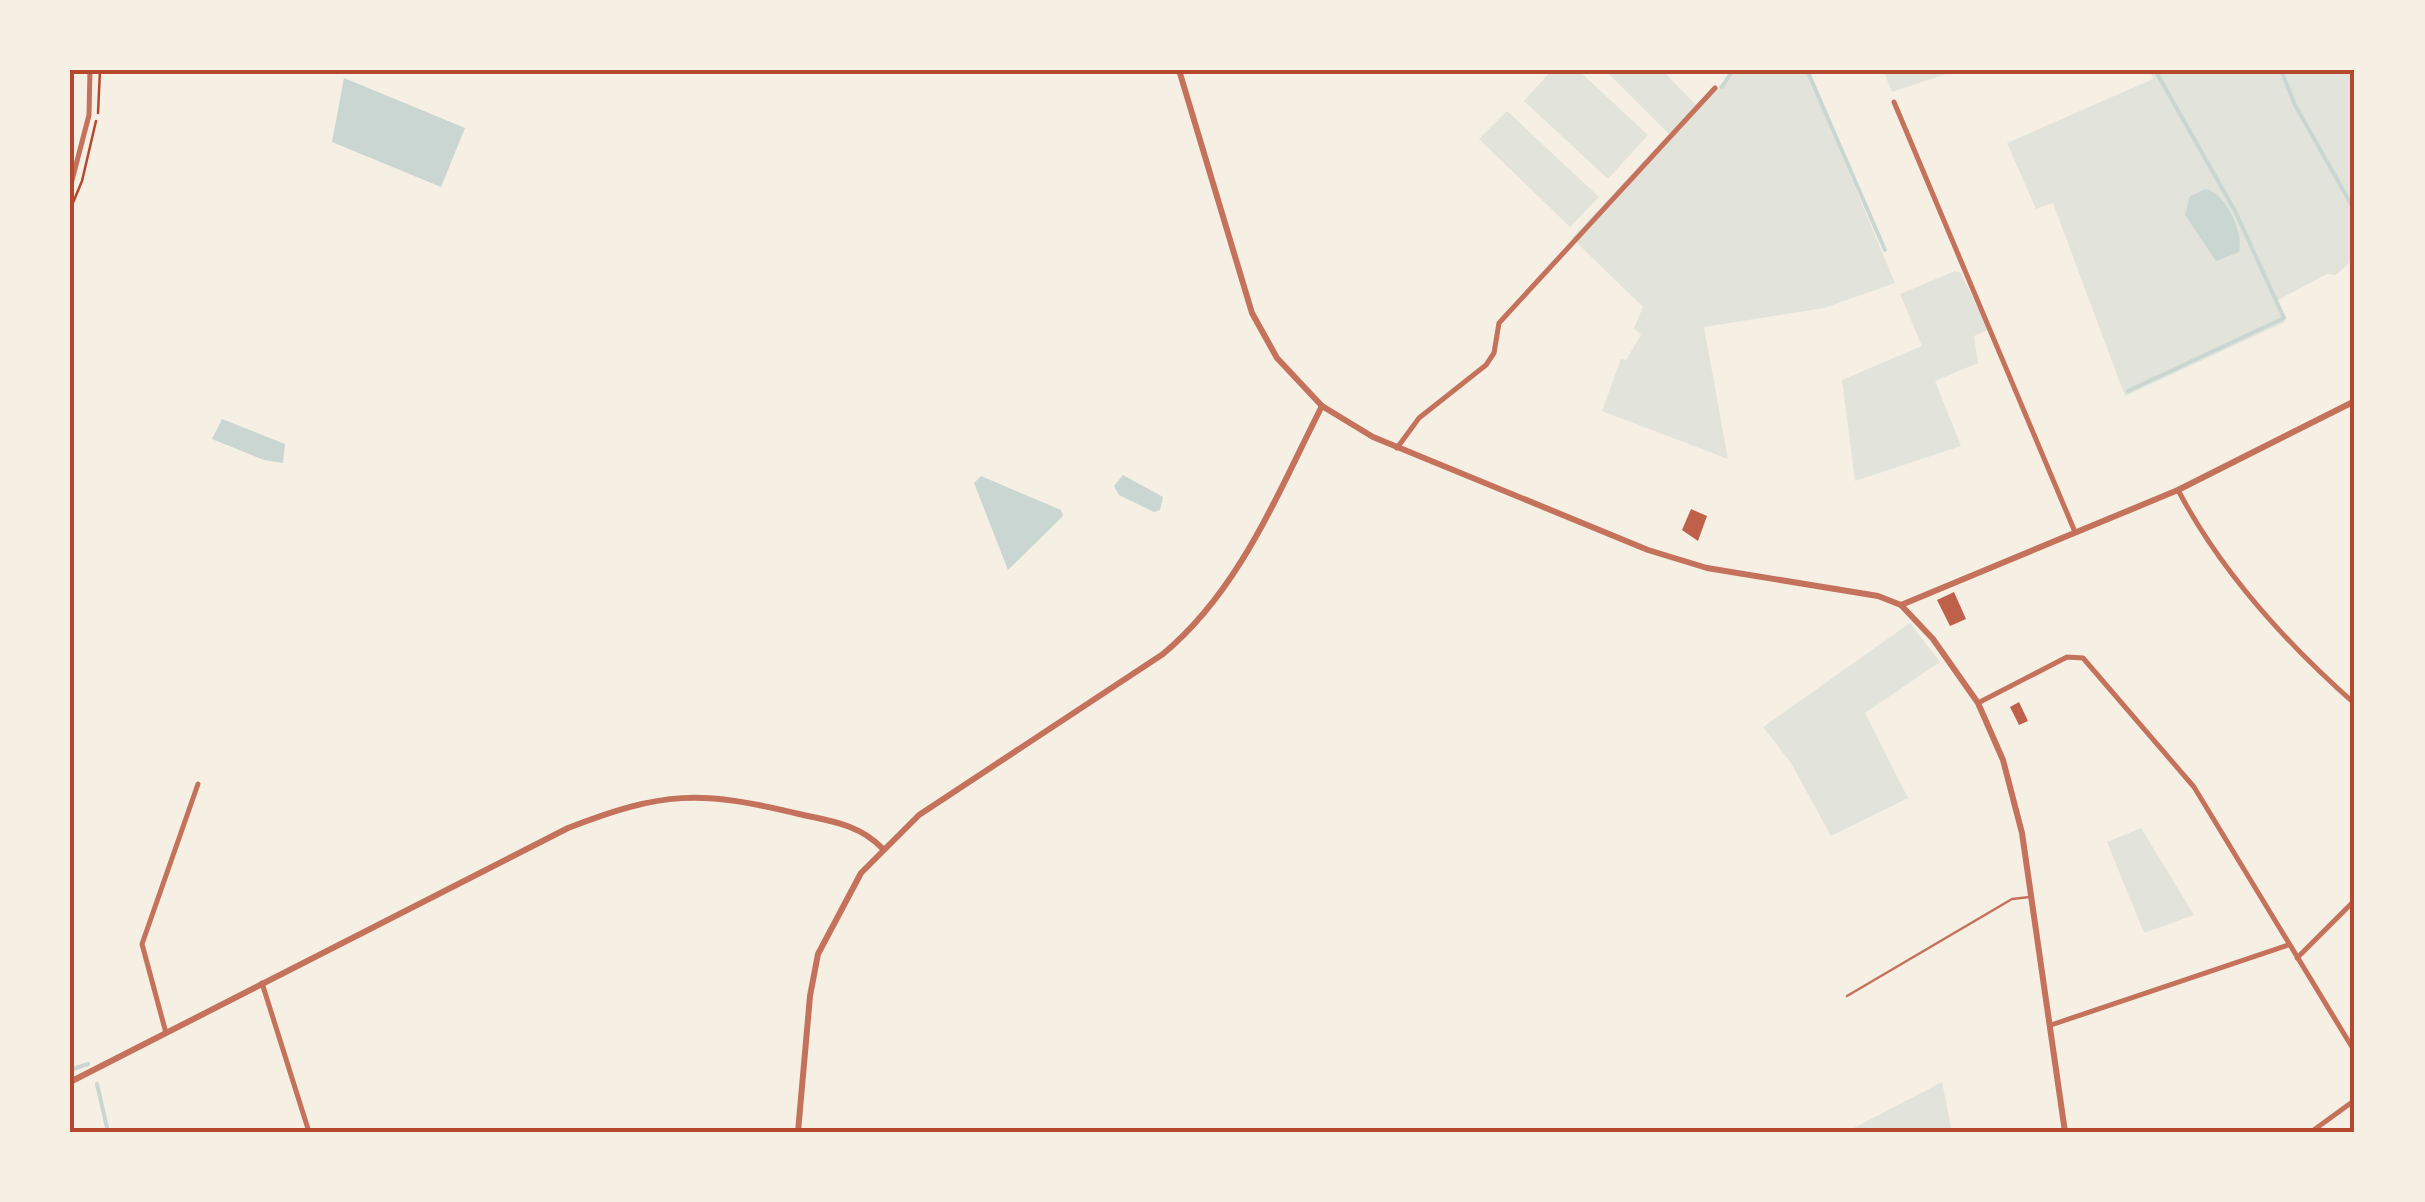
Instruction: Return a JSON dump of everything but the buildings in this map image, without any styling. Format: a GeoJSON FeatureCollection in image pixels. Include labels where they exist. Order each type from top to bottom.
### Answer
{"type":"FeatureCollection","features":[{"type":"Feature","properties":{"kind":"street"},"geometry":{"type":"LineString","coordinates":[[70,188],[86,131],[90,70]]}},
{"type":"Feature","properties":{"kind":"street"},"geometry":{"type":"LineString","coordinates":[[1178,70],[1252,313],[1277,358],[1322,406],[1398,448],[1648,550],[1707,568],[1878,596],[1901,605],[1934,639],[1978,703],[2015,801],[2066,1132]]}},
{"type":"Feature","properties":{"kind":"street"},"geometry":{"type":"LineString","coordinates":[[1398,448],[1420,418],[1486,365],[1494,353],[1499,323],[1715,88]]}},
{"type":"Feature","properties":{"kind":"street"},"geometry":{"type":"LineString","coordinates":[[1894,102],[2075,532]]}},
{"type":"Feature","properties":{"kind":"street"},"geometry":{"type":"LineString","coordinates":[[1901,605],[2178,490],[2355,402]]}},
{"type":"Feature","properties":{"kind":"street"},"geometry":{"type":"LineString","coordinates":[[798,1132],[810,996],[818,954],[847,894],[882,848],[919,814],[1163,654],[1196,625],[1240,566],[1322,406]]}},
{"type":"Feature","properties":{"kind":"street"},"geometry":{"type":"LineString","coordinates":[[2178,490],[2201,534],[2232,577],[2355,704]]}},
{"type":"Feature","properties":{"kind":"street"},"geometry":{"type":"LineString","coordinates":[[1978,703],[2068,657],[2083,658],[2194,786],[2355,1052]]}},
{"type":"Feature","properties":{"kind":"street"},"geometry":{"type":"LineString","coordinates":[[166,1033],[142,944],[198,784]]}},
{"type":"Feature","properties":{"kind":"street"},"geometry":{"type":"LineString","coordinates":[[70,1082],[568,828],[631,803],[677,796],[729,797],[852,826],[882,848]]}},
{"type":"Feature","properties":{"kind":"street"},"geometry":{"type":"LineString","coordinates":[[2296,959],[2355,900]]}},
{"type":"Feature","properties":{"kind":"street"},"geometry":{"type":"LineString","coordinates":[[2051,1025],[2288,945]]}},
{"type":"Feature","properties":{"kind":"street"},"geometry":{"type":"LineString","coordinates":[[262,983],[309,1132]]}},
{"type":"Feature","properties":{"kind":"street"},"geometry":{"type":"LineString","coordinates":[[2348,1040],[2355,1036]]}},
{"type":"Feature","properties":{"kind":"street"},"geometry":{"type":"LineString","coordinates":[[2311,1132],[2355,1100]]}},
{"type":"Feature","properties":{"kind":"lane"},"geometry":{"type":"LineString","coordinates":[[1847,996],[2012,900],[2031,896]]}},
{"type":"Feature","properties":{"kind":"shaded area"},"geometry":{"type":"Polygon","coordinates":[[[1552,70],[1578,70],[1648,135],[1608,179],[1524,101],[1552,70]]]}},
{"type":"Feature","properties":{"kind":"shaded area"},"geometry":{"type":"Polygon","coordinates":[[[1605,70],[1662,70],[1699,108],[1734,70],[1806,70],[1895,283],[1824,308],[1704,327],[1728,459],[1602,411],[1621,359],[1626,360],[1641,335],[1634,328],[1643,307],[1572,238],[1669,134],[1605,70]]]}},
{"type":"Feature","properties":{"kind":"shaded area"},"geometry":{"type":"Polygon","coordinates":[[[1883,70],[1958,70],[1892,92],[1883,70]]]}},
{"type":"Feature","properties":{"kind":"shaded area"},"geometry":{"type":"Polygon","coordinates":[[[2150,70],[2355,70],[2355,258],[2336,275],[2327,274],[2276,301],[2285,322],[2125,396],[2053,203],[2036,209],[2007,143],[2153,79],[2150,70]]]}},
{"type":"Feature","properties":{"kind":"shaded area"},"geometry":{"type":"Polygon","coordinates":[[[344,78],[465,128],[441,187],[332,142],[344,78]]]}},
{"type":"Feature","properties":{"kind":"shaded area"},"geometry":{"type":"Polygon","coordinates":[[[1507,111],[1599,197],[1570,227],[1479,139],[1507,111]]]}},
{"type":"Feature","properties":{"kind":"shaded area"},"geometry":{"type":"Polygon","coordinates":[[[2206,189],[2227,206],[2239,234],[2239,252],[2216,261],[2185,215],[2190,196],[2206,189]]]}},
{"type":"Feature","properties":{"kind":"shaded area"},"geometry":{"type":"Polygon","coordinates":[[[1955,271],[1961,273],[1988,330],[1974,336],[1978,363],[1935,381],[1961,446],[1855,481],[1842,380],[1922,346],[1900,294],[1955,271]]]}},
{"type":"Feature","properties":{"kind":"shaded area"},"geometry":{"type":"Polygon","coordinates":[[[222,419],[285,444],[283,463],[264,460],[212,439],[222,419]]]}},
{"type":"Feature","properties":{"kind":"shaded area"},"geometry":{"type":"Polygon","coordinates":[[[1123,475],[1163,497],[1160,510],[1154,512],[1119,495],[1114,486],[1123,475]]]}},
{"type":"Feature","properties":{"kind":"shaded area"},"geometry":{"type":"Polygon","coordinates":[[[981,476],[1061,510],[1063,516],[1008,570],[974,483],[981,476]]]}},
{"type":"Feature","properties":{"kind":"shaded area"},"geometry":{"type":"Polygon","coordinates":[[[1910,623],[1940,662],[1865,713],[1908,798],[1831,836],[1791,763],[1763,727],[1910,623]]]}},
{"type":"Feature","properties":{"kind":"shaded area"},"geometry":{"type":"Polygon","coordinates":[[[2141,828],[2194,915],[2144,933],[2107,842],[2141,828]]]}},
{"type":"Feature","properties":{"kind":"shaded area"},"geometry":{"type":"Polygon","coordinates":[[[1942,1082],[1952,1132],[1848,1131],[1942,1082]]]}},
{"type":"Feature","properties":{"kind":"waterway"},"geometry":{"type":"LineString","coordinates":[[1722,87],[1733,70]]}},
{"type":"Feature","properties":{"kind":"waterway"},"geometry":{"type":"LineString","coordinates":[[1807,70],[1885,250]]}},
{"type":"Feature","properties":{"kind":"waterway"},"geometry":{"type":"LineString","coordinates":[[2128,391],[2284,318],[2235,211],[2155,70]]}},
{"type":"Feature","properties":{"kind":"waterway"},"geometry":{"type":"LineString","coordinates":[[2281,70],[2295,105],[2355,211]]}},
{"type":"Feature","properties":{"kind":"waterway"},"geometry":{"type":"LineString","coordinates":[[70,1070],[88,1064]]}},
{"type":"Feature","properties":{"kind":"waterway"},"geometry":{"type":"LineString","coordinates":[[97,1084],[108,1132]]}}]}
